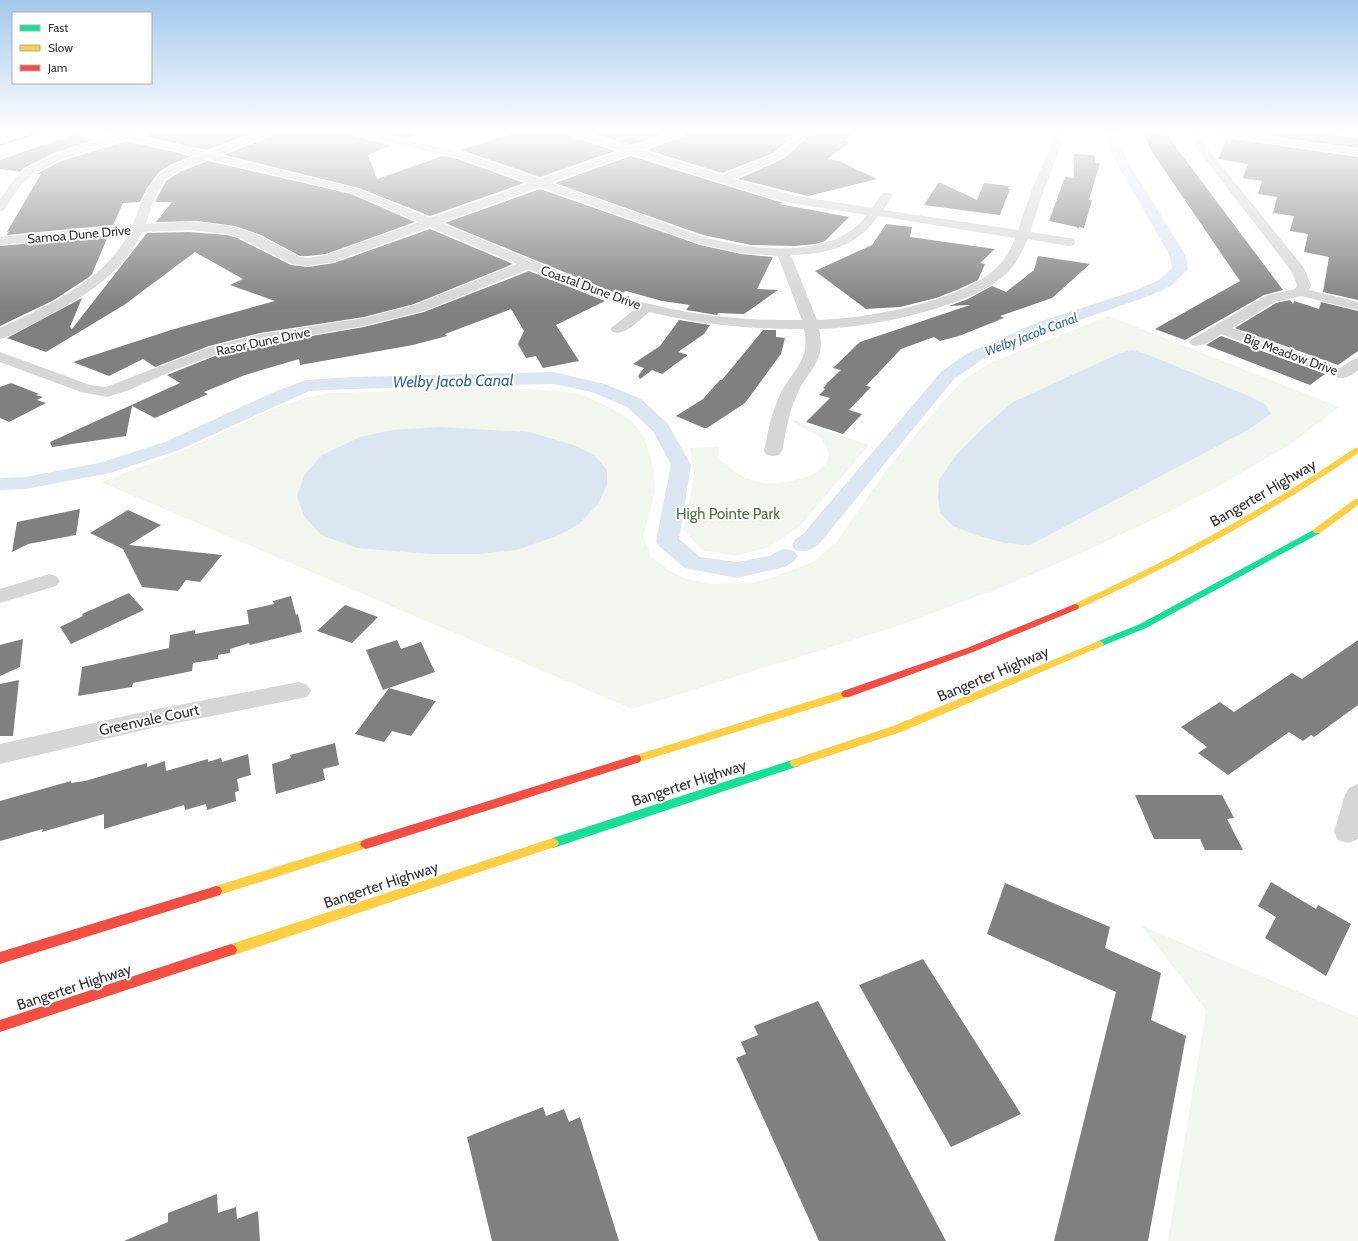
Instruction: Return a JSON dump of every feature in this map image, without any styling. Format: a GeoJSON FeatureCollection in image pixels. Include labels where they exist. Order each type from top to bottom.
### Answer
{"type":"FeatureCollection","features":[{"type":"Feature","properties":{"kind":"main road","name":"Bangerter Highway"},"geometry":{"type":"LineString","coordinates":[[0,958],[822,702],[896,677],[1036,623],[1106,593],[1232,529],[1303,487],[1358,450]]}},
{"type":"Feature","properties":{"kind":"main road","name":"Bangerter Highway"},"geometry":{"type":"LineString","coordinates":[[0,1026],[897,729],[1143,626],[1319,530],[1358,501]]}},
{"type":"Feature","properties":{"kind":"street"},"geometry":{"type":"LineString","coordinates":[[1,203],[11,191]]}},
{"type":"Feature","properties":{"kind":"street"},"geometry":{"type":"LineString","coordinates":[[0,334],[49,310],[98,277],[123,253],[131,242],[152,191]]}},
{"type":"Feature","properties":{"kind":"street","name":"Coastal Dune Drive"},"geometry":{"type":"LineString","coordinates":[[351,191],[430,222],[598,293],[645,308],[718,320],[771,324],[810,324],[878,318],[941,303],[966,292],[988,280],[1005,268],[1015,253],[1037,191]]}},
{"type":"Feature","properties":{"kind":"street","name":"Samoa Dune Drive"},"geometry":{"type":"LineString","coordinates":[[0,241],[138,228],[189,226],[227,230],[250,237],[293,260],[308,262],[328,259],[518,191]]}},
{"type":"Feature","properties":{"kind":"street"},"geometry":{"type":"LineString","coordinates":[[563,191],[710,243],[742,249],[783,252],[812,249],[842,241],[861,230],[886,196]]}},
{"type":"Feature","properties":{"kind":"street"},"geometry":{"type":"LineString","coordinates":[[763,191],[790,199],[1069,242]]}},
{"type":"Feature","properties":{"kind":"street"},"geometry":{"type":"LineString","coordinates":[[1235,191],[1301,275],[1304,285],[1301,292]]}},
{"type":"Feature","properties":{"kind":"street"},"geometry":{"type":"LineString","coordinates":[[773,451],[780,418],[788,394],[808,364],[813,352],[814,338],[783,252]]}},
{"type":"Feature","properties":{"kind":"street","name":"Rasor Dune Drive"},"geometry":{"type":"LineString","coordinates":[[0,357],[87,389],[107,392],[215,350],[260,339],[364,322],[419,308],[530,264]]}},
{"type":"Feature","properties":{"kind":"street"},"geometry":{"type":"LineString","coordinates":[[1197,342],[1270,299],[1301,292],[1358,306]]}},
{"type":"Feature","properties":{"kind":"street"},"geometry":{"type":"LineString","coordinates":[[618,329],[645,308]]}},
{"type":"Feature","properties":{"kind":"street","name":"Big Meadow Drive"},"geometry":{"type":"LineString","coordinates":[[1221,329],[1342,374],[1358,363]]}},
{"type":"Feature","properties":{"kind":"street"},"geometry":{"type":"LineString","coordinates":[[0,596],[49,581]]}},
{"type":"Feature","properties":{"kind":"street","name":"Greenvale Court"},"geometry":{"type":"LineString","coordinates":[[0,754],[152,719],[299,691]]}},
{"type":"Feature","properties":{"kind":"street"},"geometry":{"type":"LineString","coordinates":[[1348,832],[1358,795]]}},
{"type":"Feature","properties":{"kind":"green space"},"geometry":{"type":"Polygon","coordinates":[[[1109,316],[1339,407],[1292,443],[1219,486],[1146,523],[1005,586],[898,626],[632,709],[101,482],[183,451],[275,408],[305,398],[329,393],[527,389],[568,392],[587,397],[609,407],[631,420],[643,436],[650,454],[654,471],[655,492],[643,537],[651,556],[668,570],[684,578],[708,584],[753,583],[777,576],[813,562],[835,544],[885,472],[935,411],[963,380],[990,363],[1109,316]]]}},
{"type":"Feature","properties":{"kind":"green space","name":"High Pointe Park"},"geometry":{"type":"Polygon","coordinates":[[[791,419],[869,445],[799,527],[770,547],[735,556],[702,550],[684,530],[694,476],[690,448],[719,447],[719,456],[724,464],[745,478],[764,483],[796,480],[818,471],[825,465],[828,456],[826,446],[819,437],[799,426],[791,419]]]}},
{"type":"Feature","properties":{"kind":"green space"},"geometry":{"type":"Polygon","coordinates":[[[1142,926],[1358,1017],[1358,1241],[1168,1241],[1206,1010],[1142,926]]]}},
{"type":"Feature","properties":{"kind":"shaded area"},"geometry":{"type":"Polygon","coordinates":[[[1132,350],[1149,355],[1251,397],[1266,405],[1271,414],[1248,430],[1030,545],[1005,543],[976,535],[953,526],[940,513],[938,497],[939,480],[958,453],[984,427],[1013,402],[1118,354],[1132,350]]]}},
{"type":"Feature","properties":{"kind":"shaded area"},"geometry":{"type":"Polygon","coordinates":[[[440,427],[529,432],[574,445],[594,455],[607,470],[607,485],[598,504],[579,524],[557,536],[517,550],[479,554],[431,554],[357,548],[321,535],[304,516],[297,496],[305,474],[322,455],[360,437],[392,430],[440,427]]]}},
{"type":"Feature","properties":{"kind":"building"},"geometry":{"type":"Polygon","coordinates":[[[31,191],[146,191],[140,202],[123,203],[113,225],[7,235],[9,231],[7,232],[31,191]]]}},
{"type":"Feature","properties":{"kind":"building"},"geometry":{"type":"Polygon","coordinates":[[[161,191],[338,191],[351,194],[415,222],[326,254],[300,256],[261,235],[235,226],[197,221],[156,222],[172,202],[155,202],[161,191]]]}},
{"type":"Feature","properties":{"kind":"building"},"geometry":{"type":"Polygon","coordinates":[[[366,191],[501,191],[430,216],[366,191]]]}},
{"type":"Feature","properties":{"kind":"building"},"geometry":{"type":"Polygon","coordinates":[[[535,191],[545,191],[700,245],[741,254],[773,257],[757,289],[778,290],[744,314],[718,313],[717,315],[686,310],[690,305],[662,301],[626,291],[620,294],[608,290],[445,223],[535,191]]]}},
{"type":"Feature","properties":{"kind":"building"},"geometry":{"type":"Polygon","coordinates":[[[578,191],[744,191],[783,203],[779,204],[849,217],[825,241],[815,244],[795,246],[751,245],[703,235],[578,191]]]}},
{"type":"Feature","properties":{"kind":"building"},"geometry":{"type":"Polygon","coordinates":[[[787,191],[829,191],[808,196],[787,191]]]}},
{"type":"Feature","properties":{"kind":"building"},"geometry":{"type":"Polygon","coordinates":[[[933,191],[958,191],[977,200],[981,191],[1009,191],[1000,215],[924,205],[933,191]]]}},
{"type":"Feature","properties":{"kind":"building"},"geometry":{"type":"Polygon","coordinates":[[[1060,191],[1092,191],[1089,200],[1092,200],[1084,228],[1079,227],[1078,229],[1077,227],[1049,221],[1060,191]]]}},
{"type":"Feature","properties":{"kind":"building"},"geometry":{"type":"Polygon","coordinates":[[[1179,191],[1209,191],[1283,290],[1264,295],[1185,340],[1155,329],[1240,281],[1179,191]]]}},
{"type":"Feature","properties":{"kind":"building"},"geometry":{"type":"Polygon","coordinates":[[[1259,191],[1358,191],[1358,300],[1323,292],[1329,257],[1304,252],[1308,234],[1290,231],[1294,216],[1273,213],[1277,197],[1258,194],[1259,191]]]}},
{"type":"Feature","properties":{"kind":"building"},"geometry":{"type":"Polygon","coordinates":[[[886,224],[912,227],[910,237],[995,249],[980,263],[985,264],[978,280],[959,289],[936,298],[900,307],[866,309],[815,271],[872,245],[886,224]]]}},
{"type":"Feature","properties":{"kind":"building"},"geometry":{"type":"Polygon","coordinates":[[[430,229],[513,264],[414,304],[364,317],[260,333],[209,346],[155,367],[143,359],[109,376],[73,362],[171,330],[275,301],[230,285],[243,279],[195,252],[124,305],[46,352],[7,338],[82,298],[70,327],[72,329],[147,233],[189,232],[227,235],[237,238],[291,265],[308,267],[334,263],[430,229]]]}},
{"type":"Feature","properties":{"kind":"building"},"geometry":{"type":"Polygon","coordinates":[[[108,236],[92,274],[89,277],[54,300],[0,326],[0,246],[108,236]]]}},
{"type":"Feature","properties":{"kind":"building"},"geometry":{"type":"Polygon","coordinates":[[[1038,256],[1090,264],[1052,298],[1000,316],[1004,318],[959,336],[940,341],[934,337],[901,349],[866,386],[871,387],[849,410],[862,414],[843,434],[806,422],[830,398],[819,395],[825,389],[823,388],[826,384],[841,370],[833,368],[860,342],[970,305],[949,306],[968,299],[992,286],[1006,292],[1034,270],[1038,256]]]}},
{"type":"Feature","properties":{"kind":"building"},"geometry":{"type":"Polygon","coordinates":[[[529,271],[605,301],[556,325],[579,361],[543,368],[536,356],[526,358],[518,344],[524,331],[511,309],[445,334],[447,336],[413,345],[300,365],[299,359],[245,375],[204,392],[208,394],[155,418],[132,406],[126,436],[52,447],[50,442],[180,383],[167,375],[220,354],[260,345],[364,327],[424,312],[529,271]]]}},
{"type":"Feature","properties":{"kind":"building"},"geometry":{"type":"Polygon","coordinates":[[[1290,300],[1293,304],[1294,301],[1319,309],[1321,302],[1358,311],[1358,351],[1338,365],[1235,328],[1276,303],[1290,300]]]}},
{"type":"Feature","properties":{"kind":"building"},"geometry":{"type":"Polygon","coordinates":[[[679,320],[710,325],[704,334],[678,352],[688,355],[662,374],[652,370],[640,379],[638,376],[644,368],[633,364],[660,346],[679,320]]]}},
{"type":"Feature","properties":{"kind":"building"},"geometry":{"type":"Polygon","coordinates":[[[763,330],[776,330],[776,337],[785,338],[781,354],[745,403],[707,428],[676,416],[703,399],[720,380],[722,380],[763,330]]]}},
{"type":"Feature","properties":{"kind":"building"},"geometry":{"type":"Polygon","coordinates":[[[1221,336],[1325,374],[1310,385],[1206,345],[1221,336]]]}},
{"type":"Feature","properties":{"kind":"building"},"geometry":{"type":"Polygon","coordinates":[[[11,383],[39,394],[36,395],[43,397],[37,400],[46,403],[9,422],[0,418],[0,387],[11,383]]]}},
{"type":"Feature","properties":{"kind":"building"},"geometry":{"type":"Polygon","coordinates":[[[80,509],[76,535],[28,544],[12,552],[17,522],[80,509]]]}},
{"type":"Feature","properties":{"kind":"building"},"geometry":{"type":"Polygon","coordinates":[[[128,510],[161,525],[129,545],[222,555],[200,582],[186,580],[178,591],[142,587],[123,549],[90,533],[128,510]]]}},
{"type":"Feature","properties":{"kind":"building"},"geometry":{"type":"Polygon","coordinates":[[[129,593],[144,610],[71,644],[60,627],[83,616],[82,614],[129,593]]]}},
{"type":"Feature","properties":{"kind":"building"},"geometry":{"type":"Polygon","coordinates":[[[291,596],[296,615],[298,614],[302,632],[250,645],[249,643],[230,649],[230,653],[218,655],[218,659],[193,663],[192,671],[133,683],[132,687],[78,696],[82,667],[169,648],[170,635],[195,630],[195,634],[249,624],[247,610],[274,604],[273,601],[291,596]]]}},
{"type":"Feature","properties":{"kind":"building"},"geometry":{"type":"Polygon","coordinates":[[[345,605],[378,617],[352,643],[317,631],[345,605]]]}},
{"type":"Feature","properties":{"kind":"building"},"geometry":{"type":"Polygon","coordinates":[[[23,639],[20,667],[0,676],[0,645],[23,639]]]}},
{"type":"Feature","properties":{"kind":"building"},"geometry":{"type":"Polygon","coordinates":[[[397,640],[401,649],[421,642],[435,672],[383,690],[366,650],[397,640]]]}},
{"type":"Feature","properties":{"kind":"building"},"geometry":{"type":"Polygon","coordinates":[[[1358,640],[1358,705],[1314,737],[1311,735],[1303,741],[1289,732],[1228,775],[1198,753],[1207,747],[1181,727],[1220,702],[1234,712],[1292,673],[1302,679],[1358,640]]]}},
{"type":"Feature","properties":{"kind":"building"},"geometry":{"type":"Polygon","coordinates":[[[19,680],[13,736],[0,736],[0,684],[19,680]]]}},
{"type":"Feature","properties":{"kind":"building"},"geometry":{"type":"Polygon","coordinates":[[[389,688],[436,701],[411,736],[392,731],[384,742],[355,734],[389,688]]]}},
{"type":"Feature","properties":{"kind":"building"},"geometry":{"type":"Polygon","coordinates":[[[335,743],[339,765],[323,769],[325,780],[276,794],[272,764],[291,758],[290,755],[335,743]]]}},
{"type":"Feature","properties":{"kind":"building"},"geometry":{"type":"Polygon","coordinates":[[[248,754],[251,775],[237,779],[239,791],[235,792],[236,801],[207,810],[206,804],[185,810],[184,805],[104,829],[104,814],[42,832],[43,829],[0,841],[0,801],[71,781],[71,783],[85,781],[147,763],[147,767],[165,761],[166,771],[208,759],[208,762],[221,758],[222,762],[248,754]]]}},
{"type":"Feature","properties":{"kind":"building"},"geometry":{"type":"Polygon","coordinates":[[[1135,795],[1222,795],[1234,818],[1227,819],[1243,850],[1205,850],[1200,839],[1154,839],[1135,795]]]}},
{"type":"Feature","properties":{"kind":"building"},"geometry":{"type":"Polygon","coordinates":[[[1271,882],[1316,909],[1318,905],[1351,924],[1326,976],[1265,938],[1276,917],[1258,906],[1271,882]]]}},
{"type":"Feature","properties":{"kind":"building"},"geometry":{"type":"Polygon","coordinates":[[[1005,883],[1110,927],[1105,948],[1161,973],[1151,1020],[1186,1036],[1148,1241],[1054,1241],[1116,992],[987,934],[1005,883]]]}},
{"type":"Feature","properties":{"kind":"building"},"geometry":{"type":"Polygon","coordinates":[[[923,959],[1021,1114],[951,1147],[859,985],[923,959]]]}},
{"type":"Feature","properties":{"kind":"building"},"geometry":{"type":"Polygon","coordinates":[[[818,1001],[946,1241],[819,1241],[736,1058],[746,1054],[741,1042],[758,1035],[754,1026],[818,1001]]]}},
{"type":"Feature","properties":{"kind":"building"},"geometry":{"type":"Polygon","coordinates":[[[543,1107],[546,1116],[564,1109],[569,1122],[580,1117],[619,1241],[492,1241],[467,1137],[543,1107]]]}},
{"type":"Feature","properties":{"kind":"building"},"geometry":{"type":"Polygon","coordinates":[[[217,1194],[218,1213],[236,1207],[237,1219],[258,1211],[260,1241],[124,1241],[168,1222],[168,1213],[217,1194]]]}},
{"type":"Feature","properties":{"kind":"waterway","name":"Welby Jacob Canal"},"geometry":{"type":"LineString","coordinates":[[803,545],[811,539],[948,375],[974,357],[1042,327],[1143,293],[1165,283],[1180,269],[1178,256],[1139,191]]}},
{"type":"Feature","properties":{"kind":"waterway","name":"Welby Jacob Canal"},"geometry":{"type":"LineString","coordinates":[[0,484],[25,483],[103,469],[172,446],[306,386],[352,383],[553,378],[598,388],[634,403],[661,428],[681,465],[667,541],[693,563],[737,570],[777,562],[786,556]]}},
{"type":"Feature","properties":{"kind":"traffic: fast"},"geometry":{"type":"LineString","coordinates":[[1099,644],[1143,626],[1317,531]]}},
{"type":"Feature","properties":{"kind":"traffic: fast"},"geometry":{"type":"LineString","coordinates":[[553,843],[795,763]]}},
{"type":"Feature","properties":{"kind":"traffic: slow"},"geometry":{"type":"LineString","coordinates":[[1075,607],[1148,573],[1220,535],[1325,473],[1358,450]]}},
{"type":"Feature","properties":{"kind":"traffic: slow"},"geometry":{"type":"LineString","coordinates":[[1317,531],[1358,501]]}},
{"type":"Feature","properties":{"kind":"traffic: slow"},"geometry":{"type":"LineString","coordinates":[[795,763],[897,729],[1099,644]]}},
{"type":"Feature","properties":{"kind":"traffic: slow"},"geometry":{"type":"LineString","coordinates":[[636,759],[846,694]]}},
{"type":"Feature","properties":{"kind":"traffic: slow"},"geometry":{"type":"LineString","coordinates":[[231,950],[553,843]]}},
{"type":"Feature","properties":{"kind":"traffic: slow"},"geometry":{"type":"LineString","coordinates":[[216,891],[366,844]]}},
{"type":"Feature","properties":{"kind":"traffic: jam"},"geometry":{"type":"LineString","coordinates":[[846,694],[970,650],[1075,607]]}},
{"type":"Feature","properties":{"kind":"traffic: jam"},"geometry":{"type":"LineString","coordinates":[[366,844],[636,759]]}},
{"type":"Feature","properties":{"kind":"traffic: jam"},"geometry":{"type":"LineString","coordinates":[[0,958],[216,891]]}},
{"type":"Feature","properties":{"kind":"traffic: jam"},"geometry":{"type":"LineString","coordinates":[[0,1026],[231,950]]}}]}
